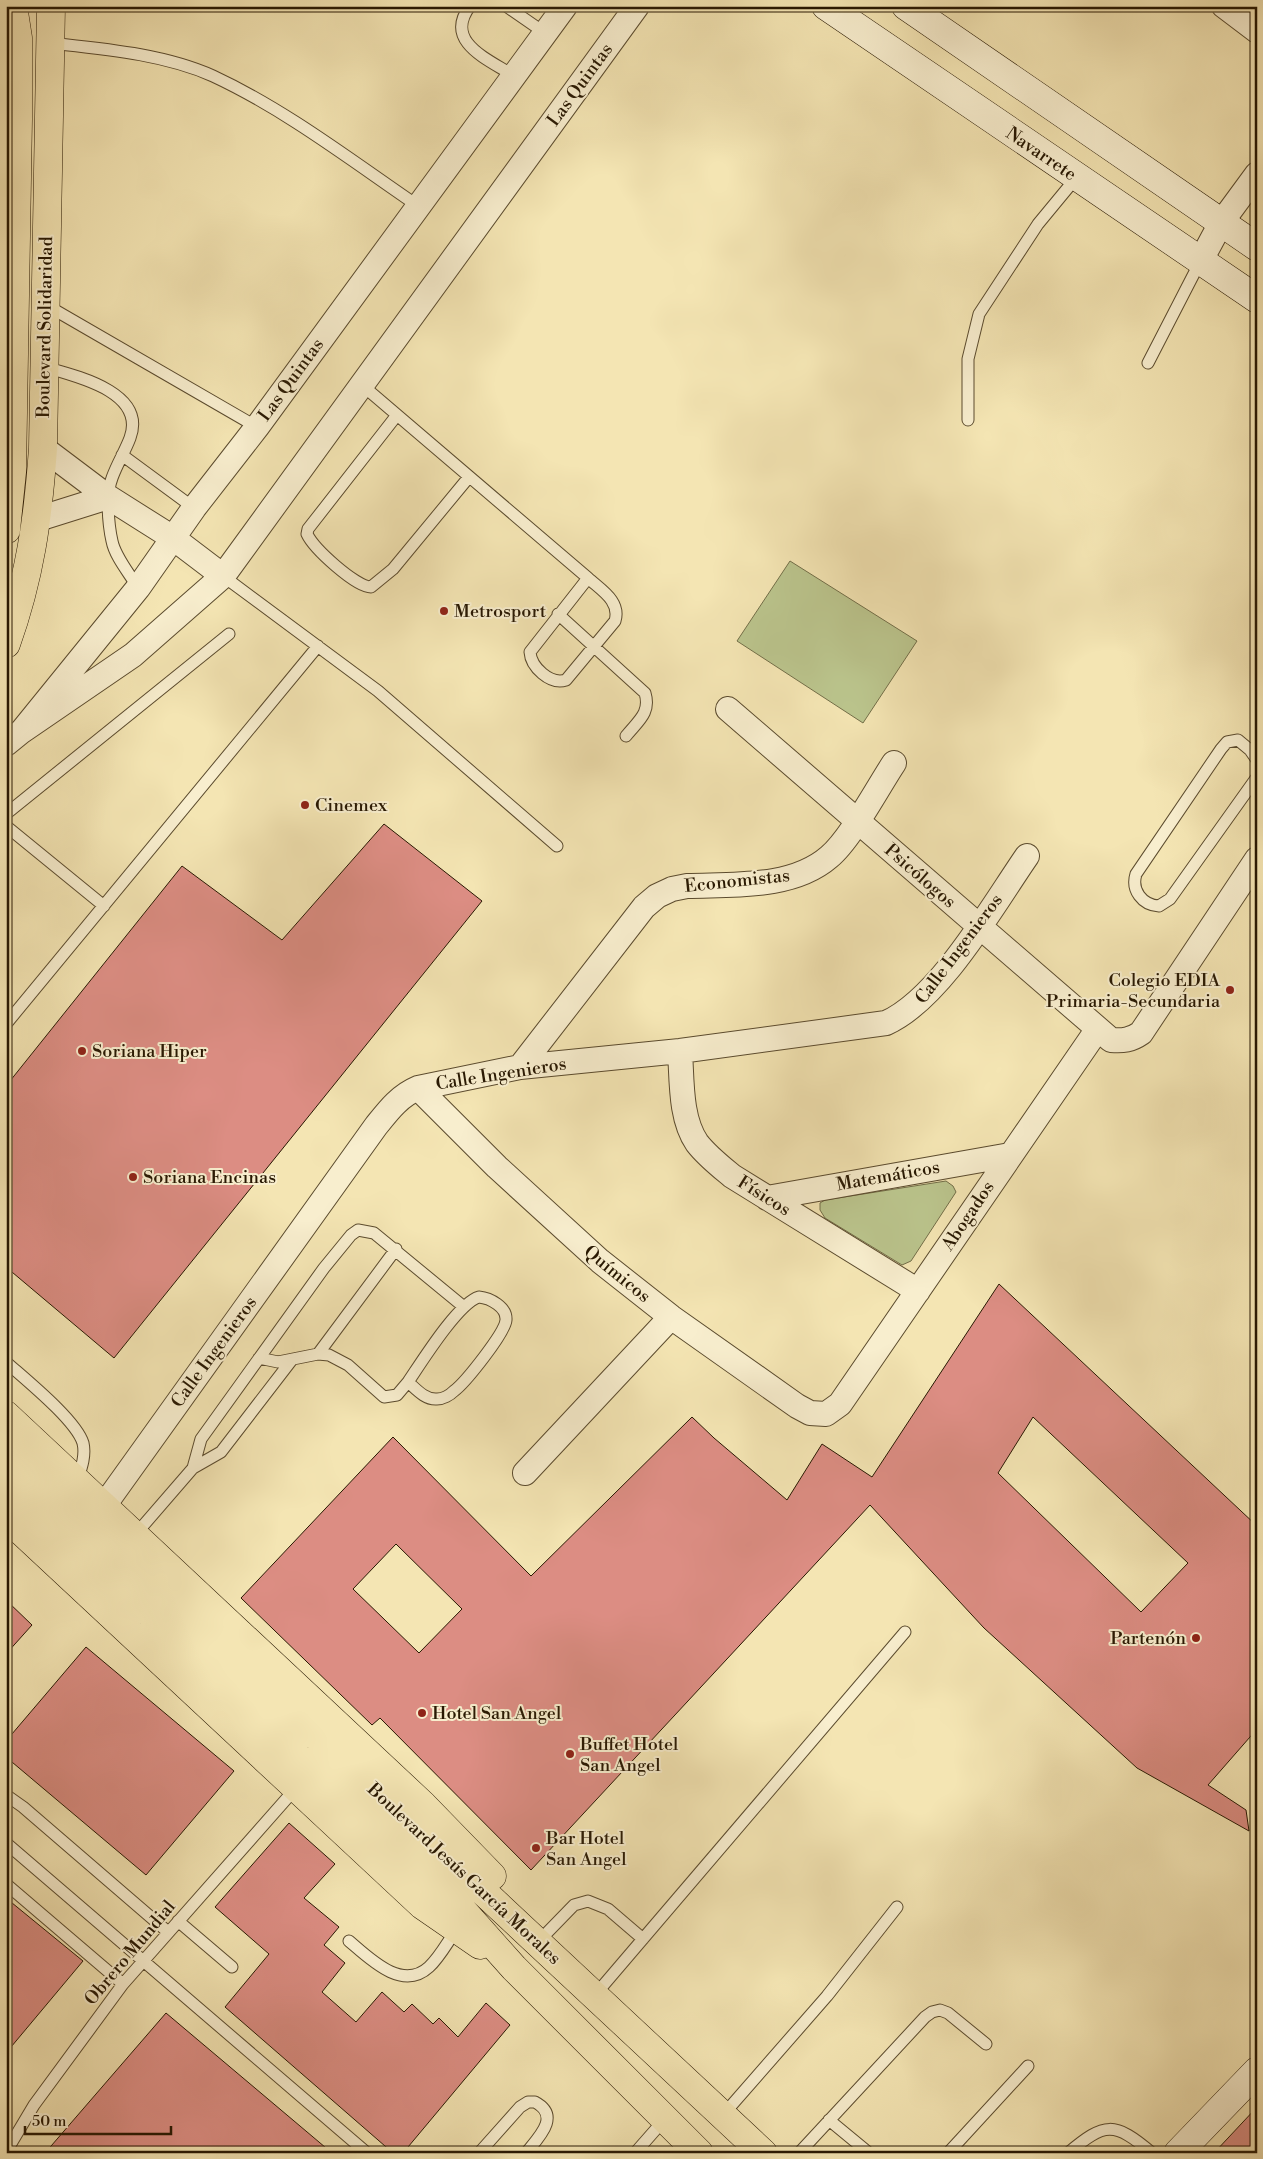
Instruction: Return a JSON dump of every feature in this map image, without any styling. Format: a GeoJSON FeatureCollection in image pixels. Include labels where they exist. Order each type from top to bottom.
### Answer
{"type":"FeatureCollection","features":[{"type":"Feature","properties":{"kind":"main road"},"geometry":{"type":"LineString","coordinates":[[6,530],[12,472],[18,119],[18,38],[13,6]]}},
{"type":"Feature","properties":{"kind":"main road","name":"Boulevard Solidaridad"},"geometry":{"type":"LineString","coordinates":[[6,644],[23,592],[38,519],[43,448],[51,6]]}},
{"type":"Feature","properties":{"kind":"main road","name":"Navarrete"},"geometry":{"type":"LineString","coordinates":[[826,6],[1257,300]]}},
{"type":"Feature","properties":{"kind":"main road"},"geometry":{"type":"LineString","coordinates":[[906,6],[1257,247]]}},
{"type":"Feature","properties":{"kind":"main road"},"geometry":{"type":"LineString","coordinates":[[6,1415],[423,1805],[512,1898],[541,1938],[587,1988],[763,2153]]}},
{"type":"Feature","properties":{"kind":"main road"},"geometry":{"type":"LineString","coordinates":[[6,1446],[157,1604]]}},
{"type":"Feature","properties":{"kind":"main road"},"geometry":{"type":"LineString","coordinates":[[6,1480],[157,1604]]}},
{"type":"Feature","properties":{"kind":"main road"},"geometry":{"type":"LineString","coordinates":[[9,1524],[422,1905],[463,1923]]}},
{"type":"Feature","properties":{"kind":"main road","name":"Boulevard Jesús García Morales"},"geometry":{"type":"LineString","coordinates":[[157,1604],[463,1923],[514,1968],[699,2153]]}},
{"type":"Feature","properties":{"kind":"main road","name":"Boulevard Jesús García Morales"},"geometry":{"type":"LineString","coordinates":[[157,1604],[541,1938]]}},
{"type":"Feature","properties":{"kind":"main road"},"geometry":{"type":"LineString","coordinates":[[1178,2153],[1257,2071]]}},
{"type":"Feature","properties":{"kind":"street","name":"Las Quintas"},"geometry":{"type":"LineString","coordinates":[[14,737],[138,588],[194,508],[257,427],[565,6]]}},
{"type":"Feature","properties":{"kind":"street","name":"Las Quintas"},"geometry":{"type":"LineString","coordinates":[[14,737],[133,655],[223,576],[637,6]]}},
{"type":"Feature","properties":{"kind":"street"},"geometry":{"type":"LineString","coordinates":[[1224,6],[1257,31]]}},
{"type":"Feature","properties":{"kind":"street"},"geometry":{"type":"LineString","coordinates":[[1200,262],[1221,223],[1257,174]]}},
{"type":"Feature","properties":{"kind":"street"},"geometry":{"type":"LineString","coordinates":[[43,448],[108,497],[173,538],[223,576]]}},
{"type":"Feature","properties":{"kind":"street"},"geometry":{"type":"LineString","coordinates":[[38,519],[108,497]]}},
{"type":"Feature","properties":{"kind":"street","name":"Psicólogos"},"geometry":{"type":"LineString","coordinates":[[728,709],[1097,1030],[1111,1040],[1134,1038],[1141,1033],[1257,859]]}},
{"type":"Feature","properties":{"kind":"street","name":"Economistas"},"geometry":{"type":"LineString","coordinates":[[520,1067],[622,934],[644,907],[657,896],[672,888],[786,878],[802,874],[831,856],[894,763]]}},
{"type":"Feature","properties":{"kind":"street","name":"Calle Ingenieros"},"geometry":{"type":"LineString","coordinates":[[103,1507],[376,1126],[394,1104],[407,1093],[418,1088],[520,1067],[680,1051],[886,1023],[901,1017],[925,996],[979,926],[1027,856]]}},
{"type":"Feature","properties":{"kind":"street","name":"Abogados"},"geometry":{"type":"LineString","coordinates":[[840,1404],[1097,1030]]}},
{"type":"Feature","properties":{"kind":"street","name":"Físicos"},"geometry":{"type":"LineString","coordinates":[[680,1051],[688,1123],[697,1142],[710,1158],[732,1176],[918,1291]]}},
{"type":"Feature","properties":{"kind":"street","name":"Químicos"},"geometry":{"type":"LineString","coordinates":[[418,1088],[555,1222],[600,1261],[671,1317],[797,1406],[810,1413],[826,1414],[840,1404]]}},
{"type":"Feature","properties":{"kind":"street","name":"Matemáticos"},"geometry":{"type":"LineString","coordinates":[[767,1198],[1010,1154]]}},
{"type":"Feature","properties":{"kind":"street"},"geometry":{"type":"LineString","coordinates":[[525,1473],[671,1317]]}},
{"type":"Feature","properties":{"kind":"lane"},"geometry":{"type":"LineString","coordinates":[[470,6],[460,24],[460,33],[464,40],[486,59],[514,76]]}},
{"type":"Feature","properties":{"kind":"lane"},"geometry":{"type":"LineString","coordinates":[[506,6],[545,33]]}},
{"type":"Feature","properties":{"kind":"lane"},"geometry":{"type":"LineString","coordinates":[[50,43],[104,50],[164,61],[213,76],[277,112],[418,206]]}},
{"type":"Feature","properties":{"kind":"lane"},"geometry":{"type":"LineString","coordinates":[[968,420],[968,359],[978,314],[1038,224],[1076,178]]}},
{"type":"Feature","properties":{"kind":"lane"},"geometry":{"type":"LineString","coordinates":[[1148,363],[1200,262]]}},
{"type":"Feature","properties":{"kind":"lane"},"geometry":{"type":"LineString","coordinates":[[45,304],[257,427]]}},
{"type":"Feature","properties":{"kind":"lane"},"geometry":{"type":"LineString","coordinates":[[44,367],[86,380],[107,390],[126,404],[133,418],[134,427],[108,497],[112,542],[138,588]]}},
{"type":"Feature","properties":{"kind":"lane"},"geometry":{"type":"LineString","coordinates":[[362,385],[588,578],[614,603],[618,612],[615,621],[566,680],[559,682],[552,680],[534,666],[530,652],[588,578]]}},
{"type":"Feature","properties":{"kind":"lane"},"geometry":{"type":"LineString","coordinates":[[397,415],[308,529],[307,534],[318,549],[359,584],[371,587],[393,569],[469,477]]}},
{"type":"Feature","properties":{"kind":"lane"},"geometry":{"type":"LineString","coordinates":[[122,455],[194,508]]}},
{"type":"Feature","properties":{"kind":"lane"},"geometry":{"type":"LineString","coordinates":[[223,576],[378,690],[557,846]]}},
{"type":"Feature","properties":{"kind":"lane"},"geometry":{"type":"LineString","coordinates":[[558,614],[645,693],[648,704],[644,713],[626,736]]}},
{"type":"Feature","properties":{"kind":"lane"},"geometry":{"type":"LineString","coordinates":[[6,814],[229,634]]}},
{"type":"Feature","properties":{"kind":"lane"},"geometry":{"type":"LineString","coordinates":[[6,1024],[318,646]]}},
{"type":"Feature","properties":{"kind":"lane"},"geometry":{"type":"LineString","coordinates":[[1257,760],[1250,750],[1238,740],[1227,742],[1220,749],[1136,874],[1133,881],[1144,902],[1160,906],[1170,899],[1257,777]]}},
{"type":"Feature","properties":{"kind":"lane"},"geometry":{"type":"LineString","coordinates":[[6,826],[104,906]]}},
{"type":"Feature","properties":{"kind":"lane"},"geometry":{"type":"LineString","coordinates":[[193,1468],[201,1439],[351,1235],[358,1230],[374,1232],[464,1307]]}},
{"type":"Feature","properties":{"kind":"lane"},"geometry":{"type":"LineString","coordinates":[[318,1354],[396,1249]]}},
{"type":"Feature","properties":{"kind":"lane"},"geometry":{"type":"LineString","coordinates":[[259,1358],[291,1361],[318,1354],[329,1355],[343,1362],[384,1397],[397,1394],[408,1382],[423,1359],[469,1301],[479,1297],[491,1300],[503,1310],[506,1320],[505,1325],[461,1385],[446,1397],[436,1399],[426,1397],[408,1382]]}},
{"type":"Feature","properties":{"kind":"lane"},"geometry":{"type":"LineString","coordinates":[[135,1536],[193,1468],[221,1452],[291,1361]]}},
{"type":"Feature","properties":{"kind":"lane"},"geometry":{"type":"LineString","coordinates":[[6,1362],[67,1420],[79,1435],[84,1450],[76,1481]]}},
{"type":"Feature","properties":{"kind":"lane"},"geometry":{"type":"LineString","coordinates":[[587,1988],[643,1939],[905,1632]]}},
{"type":"Feature","properties":{"kind":"lane","name":"Obrero Mundial"},"geometry":{"type":"LineString","coordinates":[[6,2152],[34,2104],[143,1960],[296,1788]]}},
{"type":"Feature","properties":{"kind":"lane"},"geometry":{"type":"LineString","coordinates":[[6,1795],[23,1807],[168,1932]]}},
{"type":"Feature","properties":{"kind":"lane"},"geometry":{"type":"LineString","coordinates":[[6,1843],[367,2153]]}},
{"type":"Feature","properties":{"kind":"lane"},"geometry":{"type":"LineString","coordinates":[[6,1884],[124,1984]]}},
{"type":"Feature","properties":{"kind":"lane"},"geometry":{"type":"LineString","coordinates":[[541,1938],[574,1905],[588,1900],[608,1909],[643,1939]]}},
{"type":"Feature","properties":{"kind":"lane"},"geometry":{"type":"LineString","coordinates":[[723,2115],[827,1996],[897,1907]]}},
{"type":"Feature","properties":{"kind":"lane"},"geometry":{"type":"LineString","coordinates":[[178,1921],[232,1967]]}},
{"type":"Feature","properties":{"kind":"lane"},"geometry":{"type":"LineString","coordinates":[[349,1940],[387,1970],[408,1977],[415,1976],[430,1966],[463,1923]]}},
{"type":"Feature","properties":{"kind":"lane"},"geometry":{"type":"LineString","coordinates":[[799,2153],[906,2036],[932,2012],[940,2010],[952,2016],[986,2044]]}},
{"type":"Feature","properties":{"kind":"lane"},"geometry":{"type":"LineString","coordinates":[[948,2153],[1028,2066]]}},
{"type":"Feature","properties":{"kind":"lane"},"geometry":{"type":"LineString","coordinates":[[479,2153],[520,2107],[528,2102],[535,2102],[547,2111],[549,2118],[546,2127],[526,2153]]}},
{"type":"Feature","properties":{"kind":"lane"},"geometry":{"type":"LineString","coordinates":[[636,2153],[664,2120]]}},
{"type":"Feature","properties":{"kind":"lane"},"geometry":{"type":"LineString","coordinates":[[829,2120],[868,2153]]}},
{"type":"Feature","properties":{"kind":"lane"},"geometry":{"type":"LineString","coordinates":[[1068,2153],[1088,2136],[1100,2130],[1111,2128],[1128,2135],[1152,2153]]}},
{"type":"Feature","properties":{"kind":"green space"},"geometry":{"type":"Polygon","coordinates":[[[790,561],[917,641],[863,723],[737,641],[790,561]]]}},
{"type":"Feature","properties":{"kind":"green space"},"geometry":{"type":"Polygon","coordinates":[[[946,1181],[953,1186],[956,1192],[911,1261],[902,1265],[825,1218],[820,1210],[820,1203],[825,1200],[946,1181]]]}},
{"type":"Feature","properties":{"kind":"building","name":"Soriana Encinas"},"geometry":{"type":"Polygon","coordinates":[[[384,824],[482,901],[114,1358],[6,1267],[6,1086],[182,866],[282,940],[384,824]]]}},
{"type":"Feature","properties":{"kind":"building"},"geometry":{"type":"Polygon","coordinates":[[[999,1284],[1257,1526],[1257,1729],[1208,1785],[1246,1810],[1249,1831],[1137,1768],[984,1628],[870,1505],[531,1870],[380,1718],[372,1725],[241,1598],[393,1437],[531,1576],[692,1417],[787,1500],[822,1444],[872,1477],[999,1284]],[[1033,1417],[998,1473],[1141,1612],[1188,1563],[1033,1417]],[[396,1544],[353,1589],[419,1653],[462,1609],[396,1544]]]}},
{"type":"Feature","properties":{"kind":"building"},"geometry":{"type":"Polygon","coordinates":[[[6,1600],[32,1625],[6,1654],[6,1600]]]}},
{"type":"Feature","properties":{"kind":"building"},"geometry":{"type":"Polygon","coordinates":[[[86,1647],[234,1771],[146,1875],[6,1757],[6,1741],[86,1647]]]}},
{"type":"Feature","properties":{"kind":"building"},"geometry":{"type":"Polygon","coordinates":[[[289,1823],[335,1864],[304,1898],[339,1927],[324,1945],[345,1963],[322,1992],[356,2022],[382,1992],[404,2012],[412,2004],[433,2024],[439,2018],[458,2037],[486,2003],[510,2025],[403,2153],[393,2153],[225,2007],[269,1954],[215,1907],[289,1823]]]}},
{"type":"Feature","properties":{"kind":"building"},"geometry":{"type":"Polygon","coordinates":[[[6,1898],[83,1961],[6,2053],[6,1898]]]}},
{"type":"Feature","properties":{"kind":"building"},"geometry":{"type":"Polygon","coordinates":[[[166,2013],[332,2153],[45,2153],[166,2013]]]}},
{"type":"Feature","properties":{"kind":"building"},"geometry":{"type":"Polygon","coordinates":[[[1257,2107],[1257,2153],[1214,2153],[1257,2107]]]}},
{"type":"Feature","properties":{"kind":"place","name":"Metrosport"},"geometry":{"type":"Point","coordinates":[444,611]}},
{"type":"Feature","properties":{"kind":"place","name":"Cinemex"},"geometry":{"type":"Point","coordinates":[305,805]}},
{"type":"Feature","properties":{"kind":"place","name":"Colegio EDIA Primaria-Secundaria"},"geometry":{"type":"Point","coordinates":[1230,990]}},
{"type":"Feature","properties":{"kind":"place","name":"Soriana Hiper"},"geometry":{"type":"Point","coordinates":[82,1051]}},
{"type":"Feature","properties":{"kind":"place","name":"Soriana Encinas"},"geometry":{"type":"Point","coordinates":[133,1177]}},
{"type":"Feature","properties":{"kind":"place","name":"Partenón"},"geometry":{"type":"Point","coordinates":[1196,1638]}},
{"type":"Feature","properties":{"kind":"place","name":"Hotel San Angel"},"geometry":{"type":"Point","coordinates":[422,1713]}},
{"type":"Feature","properties":{"kind":"place","name":"Buffet Hotel San Angel"},"geometry":{"type":"Point","coordinates":[570,1754]}},
{"type":"Feature","properties":{"kind":"place","name":"Bar Hotel San Angel"},"geometry":{"type":"Point","coordinates":[536,1848]}}]}
